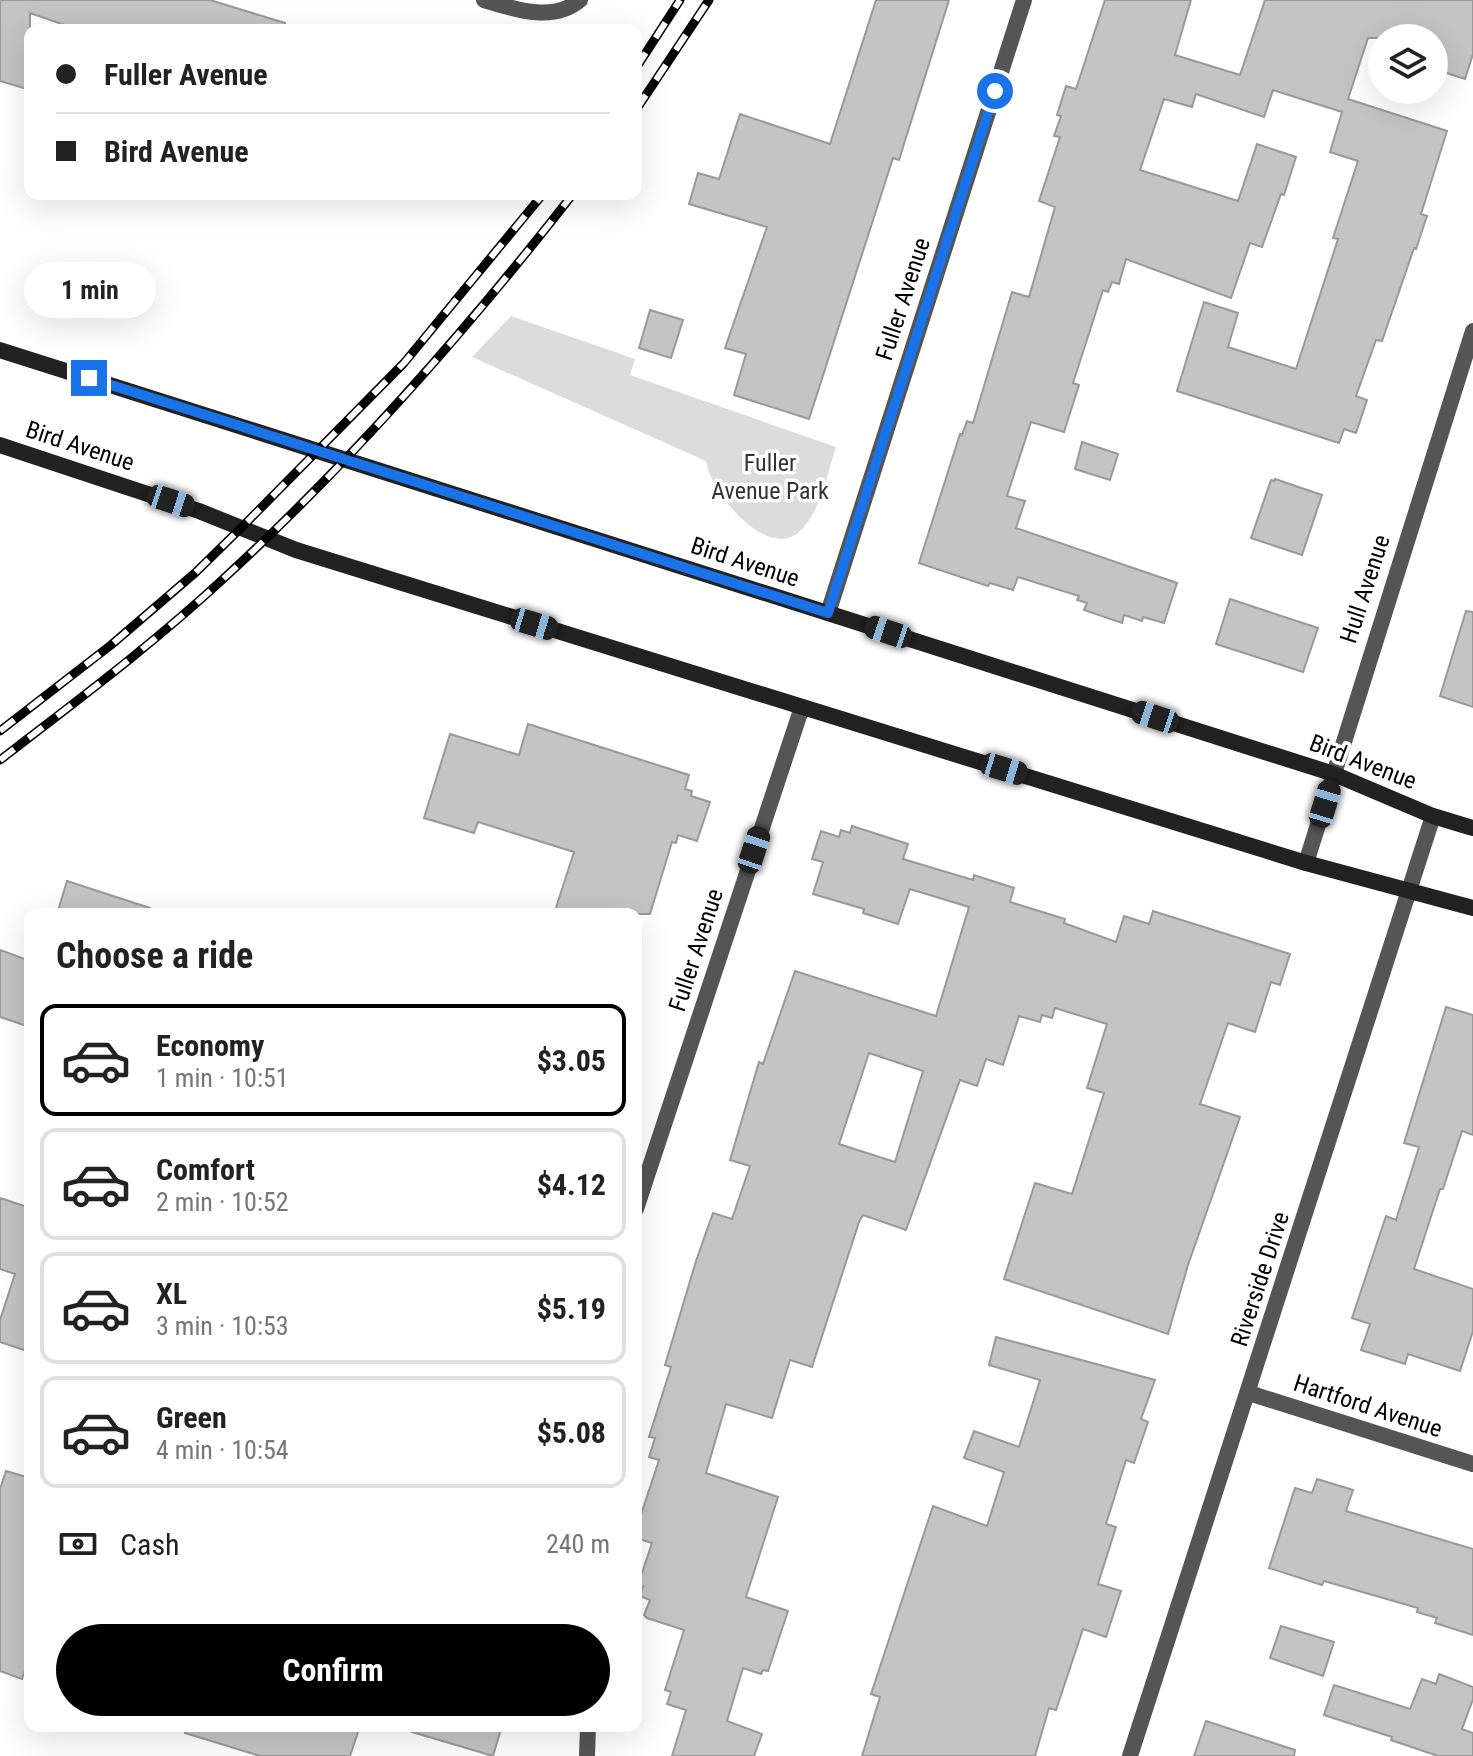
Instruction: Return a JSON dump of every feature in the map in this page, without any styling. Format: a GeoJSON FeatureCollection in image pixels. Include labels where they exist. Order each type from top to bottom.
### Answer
{"type":"FeatureCollection","features":[{"type":"Feature","properties":{"kind":"main road","name":"Bird Avenue"},"geometry":{"type":"LineString","coordinates":[[0,350],[1334,774],[1433,816],[1473,828]]}},
{"type":"Feature","properties":{"kind":"main road","name":"Bird Avenue"},"geometry":{"type":"LineString","coordinates":[[0,445],[199,511],[296,550],[1306,863],[1473,908]]}},
{"type":"Feature","properties":{"kind":"street"},"geometry":{"type":"LineString","coordinates":[[484,0],[526,13],[575,4]]}},
{"type":"Feature","properties":{"kind":"street","name":"Fuller Avenue"},"geometry":{"type":"LineString","coordinates":[[828,613],[1024,0]]}},
{"type":"Feature","properties":{"kind":"street","name":"Hull Avenue"},"geometry":{"type":"LineString","coordinates":[[1306,863],[1473,331]]}},
{"type":"Feature","properties":{"kind":"street","name":"Fuller Avenue"},"geometry":{"type":"LineString","coordinates":[[642,1191],[802,707]]}},
{"type":"Feature","properties":{"kind":"street","name":"Riverside Drive"},"geometry":{"type":"LineString","coordinates":[[1130,1756],[1433,816]]}},
{"type":"Feature","properties":{"kind":"street","name":"Hartford Avenue"},"geometry":{"type":"LineString","coordinates":[[1249,1393],[1473,1464]]}},
{"type":"Feature","properties":{"kind":"street"},"geometry":{"type":"LineString","coordinates":[[587,1756],[588,1732]]}},
{"type":"Feature","properties":{"kind":"green space","name":"Fuller Avenue Park"},"geometry":{"type":"Polygon","coordinates":[[[511,316],[635,359],[630,375],[836,447],[822,492],[807,524],[786,539],[756,530],[728,504],[706,461],[472,357],[511,316]]]}},
{"type":"Feature","properties":{"kind":"building"},"geometry":{"type":"Polygon","coordinates":[[[0,0],[210,0],[285,23],[62,24],[30,13],[30,24],[24,24],[24,88],[0,81],[0,0]]]}},
{"type":"Feature","properties":{"kind":"building"},"geometry":{"type":"Polygon","coordinates":[[[876,0],[949,0],[899,160],[893,158],[809,419],[734,395],[746,354],[725,348],[767,227],[689,204],[698,173],[719,179],[740,114],[830,144],[876,0]]]}},
{"type":"Feature","properties":{"kind":"building"},"geometry":{"type":"Polygon","coordinates":[[[1105,0],[1191,0],[1175,55],[1240,75],[1265,0],[1473,0],[1473,54],[1465,79],[1448,74],[1448,24],[1368,24],[1368,38],[1348,99],[1447,131],[1421,214],[1427,216],[1416,249],[1382,341],[1376,340],[1356,396],[1367,400],[1356,433],[1344,429],[1339,443],[1177,391],[1204,302],[1238,313],[1228,347],[1296,369],[1338,239],[1333,238],[1358,161],[1330,152],[1342,112],[1273,90],[1264,117],[1196,94],[1192,107],[1164,99],[1140,170],[1238,201],[1257,144],[1296,157],[1284,195],[1281,194],[1262,247],[1250,243],[1231,298],[1126,259],[1119,284],[1112,282],[1108,292],[1103,290],[1073,383],[1079,385],[1064,432],[1031,422],[1007,496],[1025,501],[1016,528],[1177,583],[1164,623],[1124,615],[1122,623],[1084,610],[1087,603],[1077,600],[1079,596],[1018,577],[1013,590],[990,583],[988,586],[919,563],[960,434],[967,421],[973,423],[1012,292],[1029,297],[1055,207],[1039,201],[1060,137],[1054,136],[1061,116],[1057,115],[1066,86],[1076,89],[1105,0]]]}},
{"type":"Feature","properties":{"kind":"building"},"geometry":{"type":"Polygon","coordinates":[[[650,310],[683,320],[671,358],[639,348],[650,310]]]}},
{"type":"Feature","properties":{"kind":"building"},"geometry":{"type":"Polygon","coordinates":[[[1082,442],[1118,454],[1110,480],[1075,469],[1082,442]]]}},
{"type":"Feature","properties":{"kind":"building"},"geometry":{"type":"Polygon","coordinates":[[[1271,480],[1322,495],[1302,555],[1251,538],[1271,480]]]}},
{"type":"Feature","properties":{"kind":"building"},"geometry":{"type":"Polygon","coordinates":[[[1230,599],[1318,628],[1303,672],[1216,644],[1230,599]]]}},
{"type":"Feature","properties":{"kind":"building"},"geometry":{"type":"Polygon","coordinates":[[[1466,611],[1473,612],[1473,707],[1440,696],[1466,611]]]}},
{"type":"Feature","properties":{"kind":"building"},"geometry":{"type":"Polygon","coordinates":[[[528,724],[689,775],[685,789],[692,791],[691,796],[710,802],[697,841],[678,835],[676,843],[672,842],[650,914],[642,914],[642,908],[556,908],[574,852],[478,822],[474,833],[424,818],[450,734],[519,755],[528,724]]]}},
{"type":"Feature","properties":{"kind":"building"},"geometry":{"type":"Polygon","coordinates":[[[852,826],[908,844],[903,859],[973,880],[974,875],[1014,888],[1010,902],[1065,919],[1064,923],[1116,942],[1124,916],[1149,924],[1153,911],[1290,954],[1280,985],[1271,982],[1255,1032],[1228,1023],[1200,1104],[1240,1117],[1188,1265],[1168,1334],[1004,1279],[1035,1183],[1072,1194],[1104,1093],[1087,1088],[1107,1024],[1055,1008],[1052,1018],[1042,1015],[1040,1022],[1019,1016],[1003,1065],[986,1059],[977,1086],[960,1080],[906,1230],[863,1215],[859,1222],[812,1367],[790,1360],[772,1418],[726,1404],[706,1473],[778,1497],[746,1597],[788,1611],[768,1671],[763,1670],[761,1674],[743,1668],[727,1721],[762,1734],[754,1756],[672,1756],[686,1710],[667,1704],[671,1692],[665,1690],[684,1630],[644,1615],[650,1600],[642,1597],[642,1573],[652,1543],[642,1540],[642,1512],[659,1460],[649,1457],[655,1438],[649,1437],[671,1367],[665,1365],[713,1213],[732,1219],[750,1166],[730,1160],[759,1062],[763,1064],[795,971],[936,1016],[969,907],[910,889],[898,924],[863,913],[864,909],[813,894],[823,862],[812,859],[821,831],[839,837],[841,830],[850,833],[852,826]],[[869,1053],[839,1144],[895,1162],[923,1071],[869,1053]]]}},
{"type":"Feature","properties":{"kind":"building"},"geometry":{"type":"Polygon","coordinates":[[[67,881],[150,908],[59,908],[67,881]]]}},
{"type":"Feature","properties":{"kind":"building"},"geometry":{"type":"Polygon","coordinates":[[[0,950],[24,959],[24,1025],[0,1017],[0,950]]]}},
{"type":"Feature","properties":{"kind":"building"},"geometry":{"type":"Polygon","coordinates":[[[1446,1007],[1473,1015],[1473,1135],[1462,1131],[1414,1269],[1473,1289],[1473,1331],[1460,1371],[1408,1354],[1405,1364],[1361,1350],[1370,1324],[1352,1318],[1386,1216],[1396,1220],[1419,1147],[1404,1143],[1446,1007]]]}},
{"type":"Feature","properties":{"kind":"building"},"geometry":{"type":"Polygon","coordinates":[[[0,1198],[24,1206],[24,1350],[0,1342],[0,1320],[15,1274],[0,1269],[0,1198]]]}},
{"type":"Feature","properties":{"kind":"building"},"geometry":{"type":"Polygon","coordinates":[[[996,1337],[1155,1380],[1141,1419],[1148,1422],[1134,1463],[1126,1460],[1106,1524],[1116,1527],[1098,1584],[1121,1591],[1106,1637],[1083,1629],[1056,1710],[1049,1708],[1035,1756],[862,1756],[880,1697],[871,1694],[933,1506],[987,1526],[1004,1472],[964,1458],[974,1431],[1019,1447],[1040,1380],[989,1365],[996,1337]]]}},
{"type":"Feature","properties":{"kind":"building"},"geometry":{"type":"Polygon","coordinates":[[[6,1471],[24,1476],[22,1679],[0,1671],[0,1489],[6,1471]]]}},
{"type":"Feature","properties":{"kind":"building"},"geometry":{"type":"Polygon","coordinates":[[[1317,1479],[1353,1490],[1346,1511],[1473,1549],[1473,1635],[1435,1623],[1437,1618],[1417,1612],[1418,1608],[1324,1581],[1322,1585],[1269,1568],[1295,1488],[1312,1493],[1317,1479]]]}},
{"type":"Feature","properties":{"kind":"building"},"geometry":{"type":"Polygon","coordinates":[[[1281,1626],[1334,1642],[1323,1676],[1270,1658],[1281,1626]]]}},
{"type":"Feature","properties":{"kind":"building"},"geometry":{"type":"Polygon","coordinates":[[[1439,1674],[1473,1687],[1473,1699],[1462,1729],[1473,1733],[1473,1756],[1438,1756],[1324,1715],[1334,1685],[1410,1709],[1422,1679],[1436,1684],[1439,1674]]]}},
{"type":"Feature","properties":{"kind":"building"},"geometry":{"type":"Polygon","coordinates":[[[1206,1721],[1295,1750],[1294,1756],[1194,1756],[1206,1721]]]}},
{"type":"Feature","properties":{"kind":"building"},"geometry":{"type":"Polygon","coordinates":[[[358,1732],[350,1756],[260,1756],[185,1733],[358,1732]]]}},
{"type":"Feature","properties":{"kind":"building"},"geometry":{"type":"Polygon","coordinates":[[[412,1732],[500,1732],[493,1756],[412,1732]]]}},
{"type":"Feature","properties":{"kind":"railway"},"geometry":{"type":"LineString","coordinates":[[642,59],[680,0]]}},
{"type":"Feature","properties":{"kind":"railway"},"geometry":{"type":"LineString","coordinates":[[642,101],[709,0]]}},
{"type":"Feature","properties":{"kind":"railway"},"geometry":{"type":"LineString","coordinates":[[0,731],[111,645],[195,573],[243,526],[404,363],[538,200]]}},
{"type":"Feature","properties":{"kind":"railway"},"geometry":{"type":"LineString","coordinates":[[0,760],[168,627],[316,490],[449,345],[568,200]]}},
{"type":"Feature","properties":{"kind":"route"},"geometry":{"type":"LineString","coordinates":[[89,378],[828,613],[995,91]]}}]}
